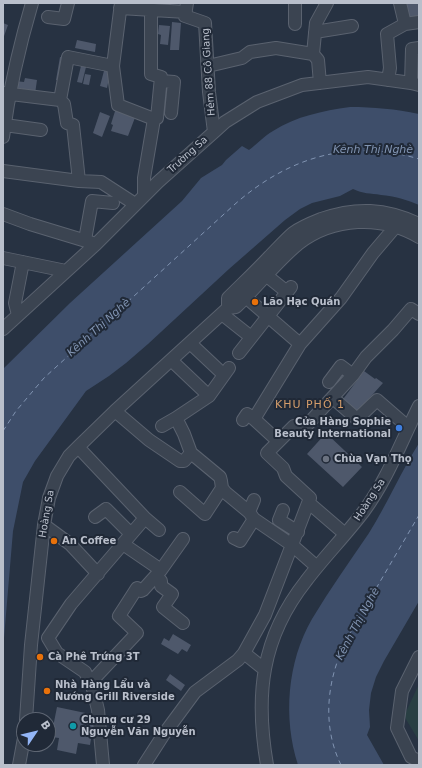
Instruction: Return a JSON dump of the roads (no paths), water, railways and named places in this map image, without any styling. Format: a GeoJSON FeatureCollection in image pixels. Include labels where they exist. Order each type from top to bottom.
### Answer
{"type":"FeatureCollection","features":[{"type":"Feature","properties":{"kind":"street"},"geometry":{"type":"LineString","coordinates":[[32,3],[6,93],[4,130],[41,130]]}},
{"type":"Feature","properties":{"kind":"street"},"geometry":{"type":"LineString","coordinates":[[48,17],[64,19],[68,3]]}},
{"type":"Feature","properties":{"kind":"street"},"geometry":{"type":"LineString","coordinates":[[295,24],[296,3]]}},
{"type":"Feature","properties":{"kind":"street"},"geometry":{"type":"LineString","coordinates":[[313,54],[316,23],[327,3]]}},
{"type":"Feature","properties":{"kind":"street"},"geometry":{"type":"LineString","coordinates":[[400,3],[405,24]]}},
{"type":"Feature","properties":{"kind":"street"},"geometry":{"type":"LineString","coordinates":[[154,119],[118,105],[113,66],[121,6],[151,10],[186,7]]}},
{"type":"Feature","properties":{"kind":"street","name":"Hẻm 88 Cô Giang"},"geometry":{"type":"LineString","coordinates":[[186,7],[185,16],[205,23],[209,92],[214,132]]}},
{"type":"Feature","properties":{"kind":"street"},"geometry":{"type":"LineString","coordinates":[[3,171],[79,181],[101,182],[139,200],[154,119],[157,118],[162,77],[151,74],[151,10]]}},
{"type":"Feature","properties":{"kind":"street"},"geometry":{"type":"LineString","coordinates":[[388,80],[390,68],[386,34],[405,24],[419,22]]}},
{"type":"Feature","properties":{"kind":"street"},"geometry":{"type":"LineString","coordinates":[[315,32],[352,26]]}},
{"type":"Feature","properties":{"kind":"street"},"geometry":{"type":"LineString","coordinates":[[208,66],[242,58],[250,52],[276,48],[313,54],[318,60],[320,83]]}},
{"type":"Feature","properties":{"kind":"street"},"geometry":{"type":"LineString","coordinates":[[415,84],[412,49],[419,48]]}},
{"type":"Feature","properties":{"kind":"street"},"geometry":{"type":"LineString","coordinates":[[60,100],[68,57],[113,66]]}},
{"type":"Feature","properties":{"kind":"street","name":"Trường Sa"},"geometry":{"type":"LineString","coordinates":[[3,328],[66,271],[90,242],[225,122],[257,102],[302,85],[368,77],[415,84]]}},
{"type":"Feature","properties":{"kind":"street"},"geometry":{"type":"LineString","coordinates":[[161,81],[174,82],[170,113]]}},
{"type":"Feature","properties":{"kind":"street"},"geometry":{"type":"LineString","coordinates":[[6,93],[60,100],[64,104],[67,123],[73,125],[79,181]]}},
{"type":"Feature","properties":{"kind":"street"},"geometry":{"type":"LineString","coordinates":[[100,201],[101,182]]}},
{"type":"Feature","properties":{"kind":"street"},"geometry":{"type":"LineString","coordinates":[[3,214],[30,224],[90,242],[92,201],[113,203]]}},
{"type":"Feature","properties":{"kind":"street","name":"Hoàng Sa"},"geometry":{"type":"LineString","coordinates":[[241,294],[294,233],[311,223],[347,212],[366,210],[385,212],[419,224]]}},
{"type":"Feature","properties":{"kind":"street","name":"Hoàng Sa"},"geometry":{"type":"LineString","coordinates":[[27,712],[31,645],[34,630],[44,524],[52,486],[62,466],[78,447],[115,411],[225,311],[228,298],[241,294],[267,276],[298,244],[324,229],[342,224],[360,222],[373,222],[396,226],[419,237]]}},
{"type":"Feature","properties":{"kind":"street"},"geometry":{"type":"LineString","coordinates":[[278,441],[248,419],[300,344],[341,298],[373,254],[396,226]]}},
{"type":"Feature","properties":{"kind":"street"},"geometry":{"type":"LineString","coordinates":[[3,258],[66,271]]}},
{"type":"Feature","properties":{"kind":"street"},"geometry":{"type":"LineString","coordinates":[[18,315],[15,304],[23,262]]}},
{"type":"Feature","properties":{"kind":"street"},"geometry":{"type":"LineString","coordinates":[[238,353],[289,289],[267,276]]}},
{"type":"Feature","properties":{"kind":"street"},"geometry":{"type":"LineString","coordinates":[[241,294],[300,344]]}},
{"type":"Feature","properties":{"kind":"street"},"geometry":{"type":"LineString","coordinates":[[144,765],[164,734],[195,692],[238,660],[244,653],[265,615],[309,504],[310,498],[286,476],[283,468],[266,453],[294,426],[308,424],[354,375],[366,357],[393,330],[411,309],[419,314]]}},
{"type":"Feature","properties":{"kind":"street"},"geometry":{"type":"LineString","coordinates":[[225,311],[251,337]]}},
{"type":"Feature","properties":{"kind":"street"},"geometry":{"type":"LineString","coordinates":[[162,426],[209,396],[226,372],[190,343]]}},
{"type":"Feature","properties":{"kind":"street"},"geometry":{"type":"LineString","coordinates":[[171,360],[209,396]]}},
{"type":"Feature","properties":{"kind":"street"},"geometry":{"type":"LineString","coordinates":[[329,382],[341,366],[354,375]]}},
{"type":"Feature","properties":{"kind":"street"},"geometry":{"type":"LineString","coordinates":[[333,398],[357,419],[377,400],[408,427]]}},
{"type":"Feature","properties":{"kind":"street","name":"Hoàng Sa"},"geometry":{"type":"LineString","coordinates":[[267,765],[262,707],[264,669],[269,647],[277,628],[296,593],[365,510],[376,492],[419,406]]}},
{"type":"Feature","properties":{"kind":"street"},"geometry":{"type":"LineString","coordinates":[[115,411],[149,440],[180,461],[184,461],[191,453]]}},
{"type":"Feature","properties":{"kind":"street"},"geometry":{"type":"LineString","coordinates":[[176,418],[191,453],[220,477],[222,488],[226,493],[292,545],[317,567]]}},
{"type":"Feature","properties":{"kind":"street"},"geometry":{"type":"LineString","coordinates":[[78,447],[145,518],[159,530]]}},
{"type":"Feature","properties":{"kind":"street"},"geometry":{"type":"LineString","coordinates":[[180,492],[208,516],[222,488]]}},
{"type":"Feature","properties":{"kind":"street"},"geometry":{"type":"LineString","coordinates":[[234,538],[240,541],[252,515],[254,500]]}},
{"type":"Feature","properties":{"kind":"street"},"geometry":{"type":"LineString","coordinates":[[309,504],[346,534]]}},
{"type":"Feature","properties":{"kind":"street"},"geometry":{"type":"LineString","coordinates":[[95,517],[106,509],[127,539],[158,573],[161,586],[172,594],[163,607],[183,623]]}},
{"type":"Feature","properties":{"kind":"street"},"geometry":{"type":"LineString","coordinates":[[283,510],[279,520],[298,532]]}},
{"type":"Feature","properties":{"kind":"street"},"geometry":{"type":"LineString","coordinates":[[48,638],[71,604],[145,518]]}},
{"type":"Feature","properties":{"kind":"street"},"geometry":{"type":"LineString","coordinates":[[44,524],[70,544],[98,574]]}},
{"type":"Feature","properties":{"kind":"street"},"geometry":{"type":"LineString","coordinates":[[90,683],[137,633],[119,616],[137,588],[141,591],[158,573],[183,540]]}},
{"type":"Feature","properties":{"kind":"street"},"geometry":{"type":"LineString","coordinates":[[34,630],[48,638],[57,653],[85,672],[93,689],[98,710],[103,765]]}},
{"type":"Feature","properties":{"kind":"street"},"geometry":{"type":"LineString","coordinates":[[244,653],[264,669]]}},
{"type":"Feature","properties":{"kind":"street"},"geometry":{"type":"LineString","coordinates":[[419,657],[402,691],[397,728],[411,757],[419,761]]}},
{"type":"Feature","properties":{"kind":"street"},"geometry":{"type":"LineString","coordinates":[[19,765],[21,752]]}},
{"type":"Feature","properties":{"kind":"water","name":"Kênh Thị Nghè"},"geometry":{"type":"Polygon","coordinates":[[[350,107],[368,107],[419,114],[419,205],[396,197],[363,193],[353,189],[340,196],[312,203],[300,209],[285,220],[229,269],[126,363],[86,391],[35,461],[23,482],[13,531],[3,650],[3,369],[70,303],[182,201],[201,178],[222,165],[242,146],[249,150],[270,133],[291,121],[320,112],[350,107]]]}},
{"type":"Feature","properties":{"kind":"water","name":"Kênh Thị Nghè"},"geometry":{"type":"Polygon","coordinates":[[[419,443],[419,601],[376,677],[371,693],[369,710],[370,727],[367,735],[384,765],[298,765],[293,747],[289,709],[290,690],[297,653],[312,619],[369,533],[419,443]]]}},
{"type":"Feature","properties":{"kind":"place","name":"Lão Hạc Quán"},"geometry":{"type":"Point","coordinates":[255,302]}},
{"type":"Feature","properties":{"kind":"place","name":"Cửa Hàng Sophie Beauty International"},"geometry":{"type":"Point","coordinates":[399,428]}},
{"type":"Feature","properties":{"kind":"place","name":"Chùa Vạn Thọ"},"geometry":{"type":"Point","coordinates":[326,459]}},
{"type":"Feature","properties":{"kind":"place","name":"An Coffee"},"geometry":{"type":"Point","coordinates":[54,541]}},
{"type":"Feature","properties":{"kind":"place","name":"Cà Phê Trứng 3T"},"geometry":{"type":"Point","coordinates":[40,657]}},
{"type":"Feature","properties":{"kind":"place","name":"Nhà Hàng Lẩu và Nướng Grill Riverside"},"geometry":{"type":"Point","coordinates":[47,691]}},
{"type":"Feature","properties":{"kind":"place","name":"Chung cư 29 Nguyễn Văn Nguyễn"},"geometry":{"type":"Point","coordinates":[73,726]}},
{"type":"Feature","properties":{"kind":"district","name":"KHU PHỐ 1"},"geometry":{"type":"Point","coordinates":[310,405]}}]}
